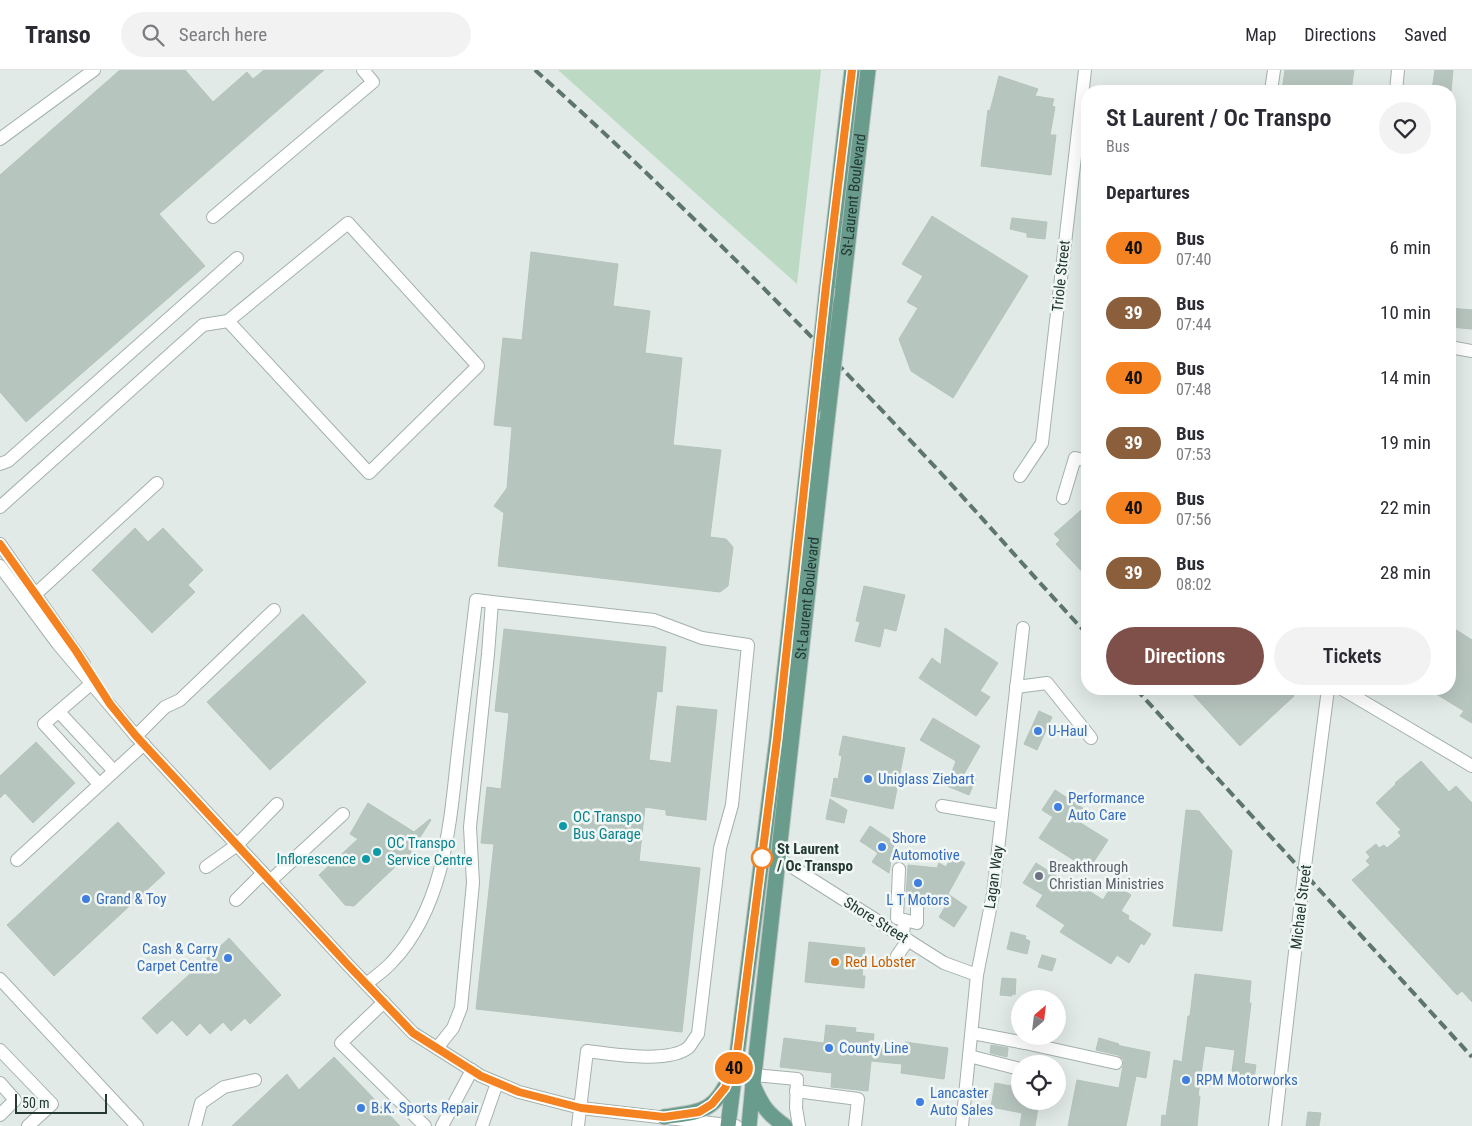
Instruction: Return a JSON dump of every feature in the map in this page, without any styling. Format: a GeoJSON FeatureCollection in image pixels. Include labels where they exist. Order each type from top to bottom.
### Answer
{"type":"FeatureCollection","features":[{"type":"Feature","properties":{"kind":"main road","name":"St-Laurent Boulevard"},"geometry":{"type":"LineString","coordinates":[[731,1126],[736,1062],[777,739],[826,286],[852,70]]}},
{"type":"Feature","properties":{"kind":"main road","name":"St-Laurent Boulevard"},"geometry":{"type":"LineString","coordinates":[[749,1126],[868,70]]}},
{"type":"Feature","properties":{"kind":"main road"},"geometry":{"type":"LineString","coordinates":[[664,1117],[699,1112],[712,1104],[725,1088],[736,1062]]}},
{"type":"Feature","properties":{"kind":"main road"},"geometry":{"type":"LineString","coordinates":[[753,1079],[761,1104],[766,1111],[786,1126]]}},
{"type":"Feature","properties":{"kind":"main road"},"geometry":{"type":"LineString","coordinates":[[664,1117],[679,1126]]}},
{"type":"Feature","properties":{"kind":"street"},"geometry":{"type":"LineString","coordinates":[[0,139],[94,70]]}},
{"type":"Feature","properties":{"kind":"street"},"geometry":{"type":"LineString","coordinates":[[213,217],[373,82],[363,70]]}},
{"type":"Feature","properties":{"kind":"street","name":"Triole Street"},"geometry":{"type":"LineString","coordinates":[[1085,70],[1085,85]]}},
{"type":"Feature","properties":{"kind":"street"},"geometry":{"type":"LineString","coordinates":[[1272,85],[1274,70]]}},
{"type":"Feature","properties":{"kind":"street"},"geometry":{"type":"LineString","coordinates":[[1397,85],[1398,70]]}},
{"type":"Feature","properties":{"kind":"street","name":"Triole Street"},"geometry":{"type":"LineString","coordinates":[[1020,476],[1042,443],[1081,125]]}},
{"type":"Feature","properties":{"kind":"street"},"geometry":{"type":"LineString","coordinates":[[0,507],[203,325],[228,321],[348,223],[478,366],[369,472],[228,321]]}},
{"type":"Feature","properties":{"kind":"street"},"geometry":{"type":"LineString","coordinates":[[0,464],[8,461],[237,258]]}},
{"type":"Feature","properties":{"kind":"street"},"geometry":{"type":"LineString","coordinates":[[1456,348],[1472,351]]}},
{"type":"Feature","properties":{"kind":"street"},"geometry":{"type":"LineString","coordinates":[[1063,498],[1075,458],[1081,459]]}},
{"type":"Feature","properties":{"kind":"street"},"geometry":{"type":"LineString","coordinates":[[31,598],[157,483]]}},
{"type":"Feature","properties":{"kind":"street"},"geometry":{"type":"LineString","coordinates":[[0,544],[58,644],[140,740],[413,1033],[472,1070],[519,1092],[581,1108],[731,1126]]}},
{"type":"Feature","properties":{"kind":"street"},"geometry":{"type":"LineString","coordinates":[[0,566],[31,598],[110,704]]}},
{"type":"Feature","properties":{"kind":"street"},"geometry":{"type":"LineString","coordinates":[[366,984],[392,962],[410,939],[428,904],[440,871],[449,832],[476,600],[654,620],[702,638],[748,645],[732,805],[720,848],[698,1034],[689,1047],[678,1053],[661,1056],[587,1051],[578,1126]]}},
{"type":"Feature","properties":{"kind":"street"},"geometry":{"type":"LineString","coordinates":[[437,1048],[453,1028],[461,1008],[473,883],[470,827],[492,602]]}},
{"type":"Feature","properties":{"kind":"street"},"geometry":{"type":"LineString","coordinates":[[17,860],[114,771],[165,707],[180,700],[274,610]]}},
{"type":"Feature","properties":{"kind":"street","name":"Lagan Way"},"geometry":{"type":"LineString","coordinates":[[962,1126],[977,975],[993,894],[1023,628]]}},
{"type":"Feature","properties":{"kind":"street"},"geometry":{"type":"LineString","coordinates":[[92,683],[44,724],[99,784]]}},
{"type":"Feature","properties":{"kind":"street"},"geometry":{"type":"LineString","coordinates":[[1016,686],[1047,683],[1091,738]]}},
{"type":"Feature","properties":{"kind":"street","name":"Michael Street"},"geometry":{"type":"LineString","coordinates":[[1275,1126],[1304,874],[1327,695]]}},
{"type":"Feature","properties":{"kind":"street"},"geometry":{"type":"LineString","coordinates":[[1352,695],[1472,766]]}},
{"type":"Feature","properties":{"kind":"street"},"geometry":{"type":"LineString","coordinates":[[59,712],[114,771]]}},
{"type":"Feature","properties":{"kind":"street"},"geometry":{"type":"LineString","coordinates":[[206,867],[237,845],[277,804]]}},
{"type":"Feature","properties":{"kind":"street"},"geometry":{"type":"LineString","coordinates":[[942,806],[1002,816]]}},
{"type":"Feature","properties":{"kind":"street"},"geometry":{"type":"LineString","coordinates":[[236,900],[343,814]]}},
{"type":"Feature","properties":{"kind":"street","name":"Shore Street"},"geometry":{"type":"LineString","coordinates":[[778,858],[944,963],[977,975]]}},
{"type":"Feature","properties":{"kind":"street"},"geometry":{"type":"LineString","coordinates":[[899,869],[896,918],[917,922],[917,906]]}},
{"type":"Feature","properties":{"kind":"street"},"geometry":{"type":"LineString","coordinates":[[897,956],[906,939],[904,920]]}},
{"type":"Feature","properties":{"kind":"street"},"geometry":{"type":"LineString","coordinates":[[0,979],[137,1126]]}},
{"type":"Feature","properties":{"kind":"street"},"geometry":{"type":"LineString","coordinates":[[384,1002],[341,1043],[425,1126]]}},
{"type":"Feature","properties":{"kind":"street"},"geometry":{"type":"LineString","coordinates":[[972,1033],[1116,1063]]}},
{"type":"Feature","properties":{"kind":"street"},"geometry":{"type":"LineString","coordinates":[[0,1050],[52,1104],[28,1126]]}},
{"type":"Feature","properties":{"kind":"street"},"geometry":{"type":"LineString","coordinates":[[969,1056],[1011,1067]]}},
{"type":"Feature","properties":{"kind":"street"},"geometry":{"type":"LineString","coordinates":[[442,1126],[472,1070]]}},
{"type":"Feature","properties":{"kind":"street"},"geometry":{"type":"LineString","coordinates":[[753,1079],[797,1079],[796,1108],[799,1126]]}},
{"type":"Feature","properties":{"kind":"street"},"geometry":{"type":"LineString","coordinates":[[195,1126],[201,1103],[224,1088],[255,1080]]}},
{"type":"Feature","properties":{"kind":"street"},"geometry":{"type":"LineString","coordinates":[[0,1083],[15,1100],[0,1115]]}},
{"type":"Feature","properties":{"kind":"street"},"geometry":{"type":"LineString","coordinates":[[482,1126],[497,1083]]}},
{"type":"Feature","properties":{"kind":"street"},"geometry":{"type":"LineString","coordinates":[[796,1091],[858,1099],[855,1126]]}},
{"type":"Feature","properties":{"kind":"green space"},"geometry":{"type":"Polygon","coordinates":[[[558,70],[821,70],[797,284],[558,70]]]}},
{"type":"Feature","properties":{"kind":"building"},"geometry":{"type":"Polygon","coordinates":[[[120,70],[185,70],[213,102],[247,72],[253,79],[264,70],[324,70],[159,214],[205,266],[26,422],[0,392],[0,175],[120,70]]]}},
{"type":"Feature","properties":{"kind":"building"},"geometry":{"type":"Polygon","coordinates":[[[1285,70],[1354,70],[1352,85],[1283,85],[1285,70]]]}},
{"type":"Feature","properties":{"kind":"building"},"geometry":{"type":"Polygon","coordinates":[[[1435,70],[1453,70],[1452,85],[1433,85],[1435,70]]]}},
{"type":"Feature","properties":{"kind":"building"},"geometry":{"type":"Polygon","coordinates":[[[999,76],[1038,89],[1035,96],[1054,99],[1052,106],[1055,107],[1050,135],[1056,135],[1051,175],[981,166],[988,110],[990,111],[999,76]]]}},
{"type":"Feature","properties":{"kind":"building"},"geometry":{"type":"Polygon","coordinates":[[[932,216],[1028,276],[953,398],[911,371],[899,339],[918,308],[907,302],[923,276],[902,264],[932,216]]]}},
{"type":"Feature","properties":{"kind":"building"},"geometry":{"type":"Polygon","coordinates":[[[1012,218],[1047,222],[1045,239],[1027,237],[1027,233],[1010,229],[1012,218]]]}},
{"type":"Feature","properties":{"kind":"building"},"geometry":{"type":"Polygon","coordinates":[[[531,252],[618,264],[613,306],[650,311],[645,353],[682,358],[673,445],[721,450],[710,537],[726,539],[733,547],[728,586],[720,592],[498,566],[504,513],[494,506],[507,488],[512,427],[494,425],[503,338],[522,340],[531,252]]]}},
{"type":"Feature","properties":{"kind":"building"},"geometry":{"type":"Polygon","coordinates":[[[1456,309],[1472,310],[1472,329],[1456,328],[1456,309]]]}},
{"type":"Feature","properties":{"kind":"building"},"geometry":{"type":"Polygon","coordinates":[[[1081,510],[1081,571],[1056,544],[1060,540],[1054,534],[1081,510]]]}},
{"type":"Feature","properties":{"kind":"building"},"geometry":{"type":"Polygon","coordinates":[[[135,528],[148,542],[163,528],[203,570],[188,585],[195,592],[152,633],[92,570],[135,528]]]}},
{"type":"Feature","properties":{"kind":"building"},"geometry":{"type":"Polygon","coordinates":[[[864,586],[905,595],[896,631],[884,628],[880,647],[855,641],[860,622],[856,621],[864,586]]]}},
{"type":"Feature","properties":{"kind":"building"},"geometry":{"type":"Polygon","coordinates":[[[303,614],[366,682],[270,770],[207,702],[303,614]]]}},
{"type":"Feature","properties":{"kind":"building"},"geometry":{"type":"Polygon","coordinates":[[[945,628],[998,663],[980,691],[990,697],[976,716],[919,678],[932,658],[941,665],[945,628]]]}},
{"type":"Feature","properties":{"kind":"building","name":"OC Transpo Bus Garage"},"geometry":{"type":"Polygon","coordinates":[[[504,629],[666,647],[662,692],[657,691],[649,760],[671,763],[677,706],[717,710],[706,820],[666,815],[666,810],[645,807],[639,861],[700,868],[682,1032],[476,1009],[494,844],[481,843],[487,787],[501,789],[509,713],[495,711],[504,629]]]}},
{"type":"Feature","properties":{"kind":"building"},"geometry":{"type":"Polygon","coordinates":[[[1456,630],[1472,640],[1472,723],[1460,716],[1464,711],[1438,695],[1456,695],[1456,630]]]}},
{"type":"Feature","properties":{"kind":"building"},"geometry":{"type":"Polygon","coordinates":[[[1193,695],[1294,696],[1240,746],[1193,695]]]}},
{"type":"Feature","properties":{"kind":"building","name":"U-Haul"},"geometry":{"type":"Polygon","coordinates":[[[1039,711],[1052,717],[1037,750],[1024,744],[1039,711]]]}},
{"type":"Feature","properties":{"kind":"building"},"geometry":{"type":"Polygon","coordinates":[[[933,718],[980,746],[964,774],[976,778],[969,795],[947,786],[956,761],[920,740],[933,718]]]}},
{"type":"Feature","properties":{"kind":"building","name":"Uniglass Ziebart"},"geometry":{"type":"Polygon","coordinates":[[[843,736],[905,748],[893,809],[831,796],[834,778],[838,779],[842,756],[839,755],[843,736]]]}},
{"type":"Feature","properties":{"kind":"building"},"geometry":{"type":"Polygon","coordinates":[[[36,742],[75,783],[33,823],[5,793],[0,798],[0,776],[36,742]]]}},
{"type":"Feature","properties":{"kind":"building"},"geometry":{"type":"Polygon","coordinates":[[[1421,761],[1449,792],[1456,786],[1472,803],[1472,1002],[1462,991],[1457,995],[1352,880],[1370,865],[1366,861],[1370,857],[1366,852],[1376,844],[1379,848],[1384,845],[1387,848],[1401,836],[1398,832],[1401,830],[1376,803],[1395,783],[1421,761]]]}},
{"type":"Feature","properties":{"kind":"building"},"geometry":{"type":"Polygon","coordinates":[[[1055,790],[1086,810],[1079,822],[1108,840],[1093,863],[1084,857],[1080,864],[1039,838],[1053,817],[1042,810],[1055,790]]]}},
{"type":"Feature","properties":{"kind":"building"},"geometry":{"type":"Polygon","coordinates":[[[830,799],[847,810],[844,823],[826,819],[830,799]]]}},
{"type":"Feature","properties":{"kind":"building","name":"OC Transpo Service Centre"},"geometry":{"type":"Polygon","coordinates":[[[368,803],[414,832],[431,820],[402,866],[396,866],[354,906],[345,905],[319,875],[358,839],[350,834],[368,803]]]}},
{"type":"Feature","properties":{"kind":"building"},"geometry":{"type":"Polygon","coordinates":[[[1186,810],[1199,811],[1232,851],[1222,931],[1173,926],[1186,810]]]}},
{"type":"Feature","properties":{"kind":"building","name":"Grand & Toy"},"geometry":{"type":"Polygon","coordinates":[[[118,822],[165,873],[54,976],[7,925],[118,822]]]}},
{"type":"Feature","properties":{"kind":"building","name":"Shore Automotive"},"geometry":{"type":"Polygon","coordinates":[[[870,826],[894,842],[889,873],[872,862],[878,853],[860,841],[870,826]]]}},
{"type":"Feature","properties":{"kind":"building"},"geometry":{"type":"Polygon","coordinates":[[[952,856],[965,863],[948,894],[967,907],[954,927],[939,917],[948,902],[906,898],[908,865],[937,868],[939,863],[946,867],[952,856]]]}},
{"type":"Feature","properties":{"kind":"building"},"geometry":{"type":"Polygon","coordinates":[[[1036,863],[1078,890],[1080,885],[1103,900],[1113,884],[1131,895],[1121,911],[1129,916],[1128,919],[1151,934],[1144,945],[1141,943],[1129,963],[1117,955],[1111,964],[1060,932],[1065,925],[1036,906],[1043,895],[1023,883],[1036,863]]]}},
{"type":"Feature","properties":{"kind":"building"},"geometry":{"type":"Polygon","coordinates":[[[1011,932],[1026,936],[1025,939],[1030,941],[1027,954],[1007,949],[1011,932]]]}},
{"type":"Feature","properties":{"kind":"building"},"geometry":{"type":"Polygon","coordinates":[[[229,938],[281,995],[250,1024],[245,1018],[231,1031],[223,1022],[210,1034],[200,1023],[187,1036],[172,1020],[157,1034],[142,1018],[229,938]]]}},
{"type":"Feature","properties":{"kind":"building","name":"Red Lobster"},"geometry":{"type":"Polygon","coordinates":[[[809,942],[865,948],[862,976],[865,976],[864,988],[805,982],[809,942]]]}},
{"type":"Feature","properties":{"kind":"building"},"geometry":{"type":"Polygon","coordinates":[[[1042,955],[1056,959],[1052,971],[1038,967],[1042,955]]]}},
{"type":"Feature","properties":{"kind":"building"},"geometry":{"type":"Polygon","coordinates":[[[1195,974],[1251,981],[1249,1003],[1251,1003],[1244,1063],[1256,1065],[1253,1086],[1236,1084],[1236,1072],[1232,1071],[1235,1050],[1205,1046],[1198,1096],[1200,1096],[1197,1126],[1161,1126],[1162,1115],[1166,1116],[1174,1060],[1182,1062],[1195,974]]]}},
{"type":"Feature","properties":{"kind":"building"},"geometry":{"type":"Polygon","coordinates":[[[1002,978],[1016,979],[1015,990],[1011,990],[1011,996],[1000,995],[1002,978]]]}},
{"type":"Feature","properties":{"kind":"building"},"geometry":{"type":"Polygon","coordinates":[[[826,1025],[856,1028],[855,1032],[874,1034],[873,1045],[904,1048],[905,1042],[948,1048],[944,1079],[901,1073],[902,1064],[871,1061],[868,1091],[831,1087],[832,1073],[780,1067],[784,1038],[824,1043],[826,1025]]]}},
{"type":"Feature","properties":{"kind":"building"},"geometry":{"type":"Polygon","coordinates":[[[1099,1038],[1119,1044],[1116,1045],[1150,1052],[1146,1078],[1136,1076],[1126,1126],[1068,1126],[1077,1080],[1119,1088],[1124,1060],[1118,1055],[1096,1050],[1099,1038]]]}},
{"type":"Feature","properties":{"kind":"building"},"geometry":{"type":"Polygon","coordinates":[[[991,1045],[1008,1048],[1007,1057],[990,1053],[991,1045]]]}},
{"type":"Feature","properties":{"kind":"building"},"geometry":{"type":"Polygon","coordinates":[[[334,1057],[400,1126],[232,1126],[287,1074],[299,1090],[334,1057]]]}},
{"type":"Feature","properties":{"kind":"building"},"geometry":{"type":"Polygon","coordinates":[[[995,1083],[1011,1086],[1011,1110],[1038,1110],[1035,1126],[1020,1126],[1022,1113],[991,1107],[995,1083]]]}},
{"type":"Feature","properties":{"kind":"building"},"geometry":{"type":"Polygon","coordinates":[[[1308,1112],[1321,1113],[1319,1126],[1306,1126],[1308,1112]]]}},
{"type":"Feature","properties":{"kind":"railway"},"geometry":{"type":"LineString","coordinates":[[535,70],[639,166],[791,316],[938,470],[1081,627]]}},
{"type":"Feature","properties":{"kind":"railway"},"geometry":{"type":"LineString","coordinates":[[1141,695],[1472,1057]]}},
{"type":"Feature","properties":{"kind":"bus line","name":"40"},"geometry":{"type":"LineString","coordinates":[[0,544],[76,651],[110,704],[136,736],[413,1033],[481,1076],[519,1092],[581,1108],[664,1117],[699,1112],[707,1108],[725,1088],[736,1062],[777,739],[826,286],[852,70]]}},
{"type":"Feature","properties":{"kind":"place","name":"U-Haul"},"geometry":{"type":"Point","coordinates":[1038,731]}},
{"type":"Feature","properties":{"kind":"place","name":"Uniglass Ziebart"},"geometry":{"type":"Point","coordinates":[868,779]}},
{"type":"Feature","properties":{"kind":"place","name":"Performance Auto Care"},"geometry":{"type":"Point","coordinates":[1058,807]}},
{"type":"Feature","properties":{"kind":"place","name":"OC Transpo Bus Garage"},"geometry":{"type":"Point","coordinates":[563,826]}},
{"type":"Feature","properties":{"kind":"place","name":"Shore Automotive"},"geometry":{"type":"Point","coordinates":[882,847]}},
{"type":"Feature","properties":{"kind":"place","name":"OC Transpo Service Centre"},"geometry":{"type":"Point","coordinates":[377,852]}},
{"type":"Feature","properties":{"kind":"place","name":"St Laurent / Oc Transpo"},"geometry":{"type":"Point","coordinates":[762,858]}},
{"type":"Feature","properties":{"kind":"place","name":"Inflorescence"},"geometry":{"type":"Point","coordinates":[366,859]}},
{"type":"Feature","properties":{"kind":"place","name":"Breakthrough Christian Ministries"},"geometry":{"type":"Point","coordinates":[1039,876]}},
{"type":"Feature","properties":{"kind":"place","name":"L T Motors"},"geometry":{"type":"Point","coordinates":[918,883]}},
{"type":"Feature","properties":{"kind":"place","name":"Grand & Toy"},"geometry":{"type":"Point","coordinates":[86,899]}},
{"type":"Feature","properties":{"kind":"place","name":"Cash & Carry Carpet Centre"},"geometry":{"type":"Point","coordinates":[228,958]}},
{"type":"Feature","properties":{"kind":"place","name":"Red Lobster"},"geometry":{"type":"Point","coordinates":[835,962]}},
{"type":"Feature","properties":{"kind":"place","name":"County Line"},"geometry":{"type":"Point","coordinates":[829,1048]}},
{"type":"Feature","properties":{"kind":"place","name":"RPM Motorworks"},"geometry":{"type":"Point","coordinates":[1186,1080]}},
{"type":"Feature","properties":{"kind":"place","name":"Lancaster Auto Sales"},"geometry":{"type":"Point","coordinates":[920,1102]}},
{"type":"Feature","properties":{"kind":"place","name":"B.K. Sports Repair"},"geometry":{"type":"Point","coordinates":[361,1108]}}]}
